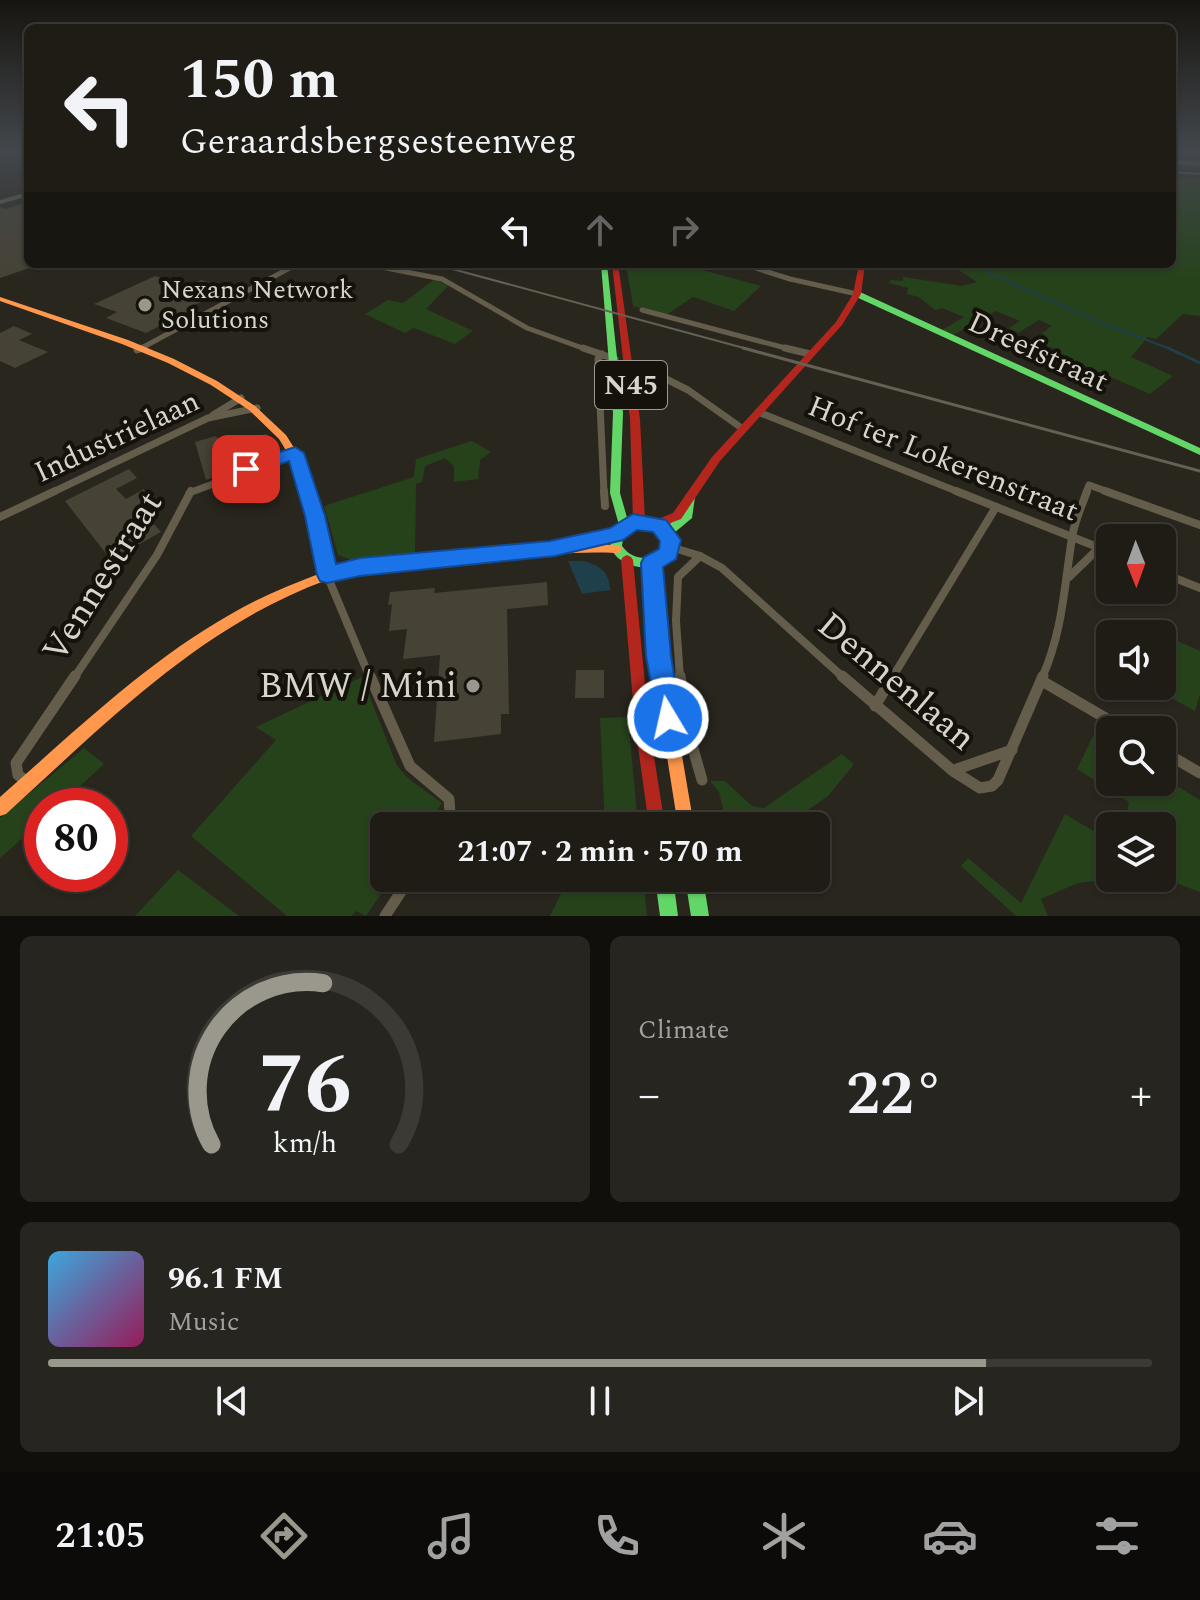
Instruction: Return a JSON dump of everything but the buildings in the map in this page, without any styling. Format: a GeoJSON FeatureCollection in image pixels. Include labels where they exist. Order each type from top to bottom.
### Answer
{"type":"FeatureCollection","features":[{"type":"Feature","properties":{"kind":"main road","name":"N45"},"geometry":{"type":"LineString","coordinates":[[604,268],[618,413],[615,493],[624,525]]}},
{"type":"Feature","properties":{"kind":"main road","name":"N45"},"geometry":{"type":"LineString","coordinates":[[616,268],[634,407],[638,467],[635,504],[639,521]]}},
{"type":"Feature","properties":{"kind":"main road"},"geometry":{"type":"LineString","coordinates":[[657,524],[677,516],[716,459],[850,308],[857,294],[861,268]]}},
{"type":"Feature","properties":{"kind":"main road","name":"Dreefstraat"},"geometry":{"type":"LineString","coordinates":[[857,294],[1200,452]]}},
{"type":"Feature","properties":{"kind":"main road","name":"Industrielaan"},"geometry":{"type":"LineString","coordinates":[[0,299],[211,380],[257,408],[282,433],[295,453],[315,516],[327,575]]}},
{"type":"Feature","properties":{"kind":"main road"},"geometry":{"type":"LineString","coordinates":[[668,532],[688,515],[690,497]]}},
{"type":"Feature","properties":{"kind":"main road"},"geometry":{"type":"LineString","coordinates":[[555,548],[615,534],[624,525],[639,521],[657,524],[668,532],[671,547],[662,559],[652,563],[627,560],[616,549],[615,534]]}},
{"type":"Feature","properties":{"kind":"main road"},"geometry":{"type":"LineString","coordinates":[[0,808],[185,652],[224,624],[273,596],[327,575],[360,567],[555,548],[616,549]]}},
{"type":"Feature","properties":{"kind":"main road"},"geometry":{"type":"LineString","coordinates":[[627,560],[642,725],[655,812]]}},
{"type":"Feature","properties":{"kind":"main road"},"geometry":{"type":"LineString","coordinates":[[652,563],[658,656],[684,812]]}},
{"type":"Feature","properties":{"kind":"main road"},"geometry":{"type":"LineString","coordinates":[[666,892],[669,916]]}},
{"type":"Feature","properties":{"kind":"main road"},"geometry":{"type":"LineString","coordinates":[[696,892],[700,916]]}},
{"type":"Feature","properties":{"kind":"street"},"geometry":{"type":"LineString","coordinates":[[0,204],[24,197]]}},
{"type":"Feature","properties":{"kind":"street"},"geometry":{"type":"LineString","coordinates":[[136,350],[290,268]]}},
{"type":"Feature","properties":{"kind":"street"},"geometry":{"type":"LineString","coordinates":[[386,268],[442,279],[519,324],[602,354],[614,354]]}},
{"type":"Feature","properties":{"kind":"street"},"geometry":{"type":"LineString","coordinates":[[756,268],[857,294]]}},
{"type":"Feature","properties":{"kind":"street"},"geometry":{"type":"LineString","coordinates":[[642,310],[810,354]]}},
{"type":"Feature","properties":{"kind":"street"},"geometry":{"type":"LineString","coordinates":[[602,354],[598,359],[605,506]]}},
{"type":"Feature","properties":{"kind":"street"},"geometry":{"type":"LineString","coordinates":[[646,369],[688,390],[743,429]]}},
{"type":"Feature","properties":{"kind":"street"},"geometry":{"type":"LineString","coordinates":[[208,418],[241,398]]}},
{"type":"Feature","properties":{"kind":"street","name":"Industrielaan"},"geometry":{"type":"LineString","coordinates":[[0,517],[208,418],[257,408]]}},
{"type":"Feature","properties":{"kind":"street","name":"Hof ter Lokerenstraat"},"geometry":{"type":"LineString","coordinates":[[758,412],[1096,547]]}},
{"type":"Feature","properties":{"kind":"street","name":"Vennestraat"},"geometry":{"type":"LineString","coordinates":[[30,783],[18,775],[16,763],[157,555],[190,491],[295,453]]}},
{"type":"Feature","properties":{"kind":"street","name":"Dennenlaan"},"geometry":{"type":"LineString","coordinates":[[671,547],[700,556],[722,568],[875,706],[953,771],[980,788],[992,786],[998,780],[1056,646],[1069,577],[1072,536],[1089,485],[1200,525]]}},
{"type":"Feature","properties":{"kind":"street"},"geometry":{"type":"LineString","coordinates":[[875,706],[996,507]]}},
{"type":"Feature","properties":{"kind":"street"},"geometry":{"type":"LineString","coordinates":[[1069,577],[1096,551]]}},
{"type":"Feature","properties":{"kind":"street"},"geometry":{"type":"LineString","coordinates":[[700,556],[683,568],[678,577],[677,630],[691,748],[702,780]]}},
{"type":"Feature","properties":{"kind":"street"},"geometry":{"type":"LineString","coordinates":[[327,575],[403,755],[415,772],[446,793],[451,802],[451,812]]}},
{"type":"Feature","properties":{"kind":"street"},"geometry":{"type":"LineString","coordinates":[[1176,579],[1200,588]]}},
{"type":"Feature","properties":{"kind":"street"},"geometry":{"type":"LineString","coordinates":[[1042,681],[1102,716]]}},
{"type":"Feature","properties":{"kind":"street"},"geometry":{"type":"LineString","coordinates":[[953,771],[1012,750]]}},
{"type":"Feature","properties":{"kind":"street"},"geometry":{"type":"LineString","coordinates":[[1176,759],[1200,773]]}},
{"type":"Feature","properties":{"kind":"street"},"geometry":{"type":"LineString","coordinates":[[385,916],[401,892]]}},
{"type":"Feature","properties":{"kind":"green space"},"geometry":{"type":"Polygon","coordinates":[[[1176,195],[1200,195],[1200,316],[1183,314],[1156,339],[1148,337],[1131,357],[1173,376],[1150,394],[1055,353],[1058,350],[1037,342],[1046,336],[1042,333],[1052,326],[1039,320],[1018,333],[1009,328],[1020,321],[996,311],[953,335],[942,330],[964,317],[942,308],[935,310],[919,297],[907,294],[908,288],[889,283],[891,280],[903,281],[903,277],[962,286],[977,282],[956,268],[1176,268],[1176,195]]]}},
{"type":"Feature","properties":{"kind":"green space"},"geometry":{"type":"Polygon","coordinates":[[[627,268],[695,268],[761,286],[734,311],[693,297],[666,315],[633,306],[627,268]]]}},
{"type":"Feature","properties":{"kind":"green space"},"geometry":{"type":"Polygon","coordinates":[[[435,279],[448,286],[426,309],[473,331],[455,344],[414,328],[405,333],[365,314],[388,300],[403,303],[435,279]]]}},
{"type":"Feature","properties":{"kind":"green space"},"geometry":{"type":"Polygon","coordinates":[[[472,441],[491,452],[480,460],[478,479],[454,482],[454,466],[445,458],[425,466],[422,482],[416,484],[415,556],[352,560],[338,555],[324,506],[414,477],[416,459],[472,441]]]}},
{"type":"Feature","properties":{"kind":"green space"},"geometry":{"type":"Polygon","coordinates":[[[1176,640],[1200,651],[1200,694],[1195,711],[1175,700],[1176,640]]]}},
{"type":"Feature","properties":{"kind":"green space"},"geometry":{"type":"Polygon","coordinates":[[[362,677],[397,766],[409,779],[442,803],[436,812],[370,812],[370,892],[382,892],[366,916],[356,911],[352,916],[287,916],[191,836],[276,740],[256,727],[362,677]]]}},
{"type":"Feature","properties":{"kind":"green space"},"geometry":{"type":"Polygon","coordinates":[[[628,717],[637,812],[604,812],[600,718],[628,717]]]}},
{"type":"Feature","properties":{"kind":"green space"},"geometry":{"type":"Polygon","coordinates":[[[1093,736],[1096,738],[1096,781],[1077,769],[1093,736]]]}},
{"type":"Feature","properties":{"kind":"green space"},"geometry":{"type":"Polygon","coordinates":[[[84,748],[104,764],[78,788],[36,788],[84,748]]]}},
{"type":"Feature","properties":{"kind":"green space"},"geometry":{"type":"Polygon","coordinates":[[[842,754],[854,764],[828,796],[805,812],[724,812],[719,792],[710,781],[725,781],[752,806],[764,808],[842,754]]]}},
{"type":"Feature","properties":{"kind":"green space"},"geometry":{"type":"Polygon","coordinates":[[[1176,785],[1200,800],[1200,892],[1176,883],[1176,812],[1127,812],[1129,802],[1120,796],[1176,796],[1176,785]]]}},
{"type":"Feature","properties":{"kind":"green space"},"geometry":{"type":"Polygon","coordinates":[[[24,798],[24,837],[0,858],[0,818],[24,798]]]}},
{"type":"Feature","properties":{"kind":"green space"},"geometry":{"type":"Polygon","coordinates":[[[1065,814],[1096,833],[1096,881],[1078,883],[1041,899],[1048,916],[1016,916],[961,866],[968,858],[1021,903],[1065,814]]]}},
{"type":"Feature","properties":{"kind":"green space"},"geometry":{"type":"Polygon","coordinates":[[[178,870],[239,916],[135,916],[178,870]]]}},
{"type":"Feature","properties":{"kind":"green space"},"geometry":{"type":"Polygon","coordinates":[[[562,892],[644,892],[647,916],[550,916],[562,892]]]}},
{"type":"Feature","properties":{"kind":"water"},"geometry":{"type":"Polygon","coordinates":[[[568,561],[584,561],[603,571],[610,590],[582,594],[568,561]]]}},
{"type":"Feature","properties":{"kind":"waterway"},"geometry":{"type":"LineString","coordinates":[[984,268],[991,274],[1102,323],[1169,349]]}},
{"type":"Feature","properties":{"kind":"waterway"},"geometry":{"type":"LineString","coordinates":[[1169,349],[1173,350]]}},
{"type":"Feature","properties":{"kind":"waterway"},"geometry":{"type":"LineString","coordinates":[[1169,349],[1200,363]]}},
{"type":"Feature","properties":{"kind":"railway"},"geometry":{"type":"LineString","coordinates":[[449,268],[751,350]]}},
{"type":"Feature","properties":{"kind":"railway"},"geometry":{"type":"LineString","coordinates":[[743,348],[1200,471]]}},
{"type":"Feature","properties":{"kind":"traffic: fast"},"geometry":{"type":"LineString","coordinates":[[604,268],[618,413],[615,493],[624,525]]}},
{"type":"Feature","properties":{"kind":"traffic: fast"},"geometry":{"type":"LineString","coordinates":[[857,294],[1200,452]]}},
{"type":"Feature","properties":{"kind":"traffic: fast"},"geometry":{"type":"LineString","coordinates":[[668,532],[688,515],[690,497]]}},
{"type":"Feature","properties":{"kind":"traffic: fast"},"geometry":{"type":"LineString","coordinates":[[639,521],[653,523],[668,532],[671,547],[659,561],[634,562],[616,547],[619,530],[639,521]]}},
{"type":"Feature","properties":{"kind":"traffic: fast"},"geometry":{"type":"LineString","coordinates":[[571,543],[615,534]]}},
{"type":"Feature","properties":{"kind":"traffic: fast"},"geometry":{"type":"LineString","coordinates":[[666,892],[669,916]]}},
{"type":"Feature","properties":{"kind":"traffic: fast"},"geometry":{"type":"LineString","coordinates":[[696,892],[700,916]]}},
{"type":"Feature","properties":{"kind":"traffic: slow"},"geometry":{"type":"LineString","coordinates":[[0,299],[171,361],[214,383],[252,408],[283,437],[303,470],[327,575]]}},
{"type":"Feature","properties":{"kind":"traffic: slow"},"geometry":{"type":"LineString","coordinates":[[0,808],[113,708],[192,645],[279,595],[325,576],[379,564],[543,550],[616,549]]}},
{"type":"Feature","properties":{"kind":"traffic: slow"},"geometry":{"type":"LineString","coordinates":[[652,563],[658,656],[684,812]]}},
{"type":"Feature","properties":{"kind":"traffic: jam"},"geometry":{"type":"LineString","coordinates":[[616,268],[635,419],[639,521]]}},
{"type":"Feature","properties":{"kind":"traffic: jam"},"geometry":{"type":"LineString","coordinates":[[657,524],[677,516],[716,459],[839,323],[857,294],[861,268]]}},
{"type":"Feature","properties":{"kind":"traffic: jam"},"geometry":{"type":"LineString","coordinates":[[627,560],[642,725],[655,812]]}},
{"type":"Feature","properties":{"kind":"place","name":"Nexans Network Solutions"},"geometry":{"type":"Point","coordinates":[145,305]}},
{"type":"Feature","properties":{"kind":"place","name":"BMW / Mini"},"geometry":{"type":"Point","coordinates":[473,686]}},
{"type":"Feature","properties":{"kind":"route"},"geometry":{"type":"LineString","coordinates":[[246,469],[295,453],[315,516],[327,575],[360,567],[555,548],[615,534],[633,522],[647,521],[659,525],[668,532],[671,540],[668,553],[652,563],[658,656],[668,718]]}}]}
